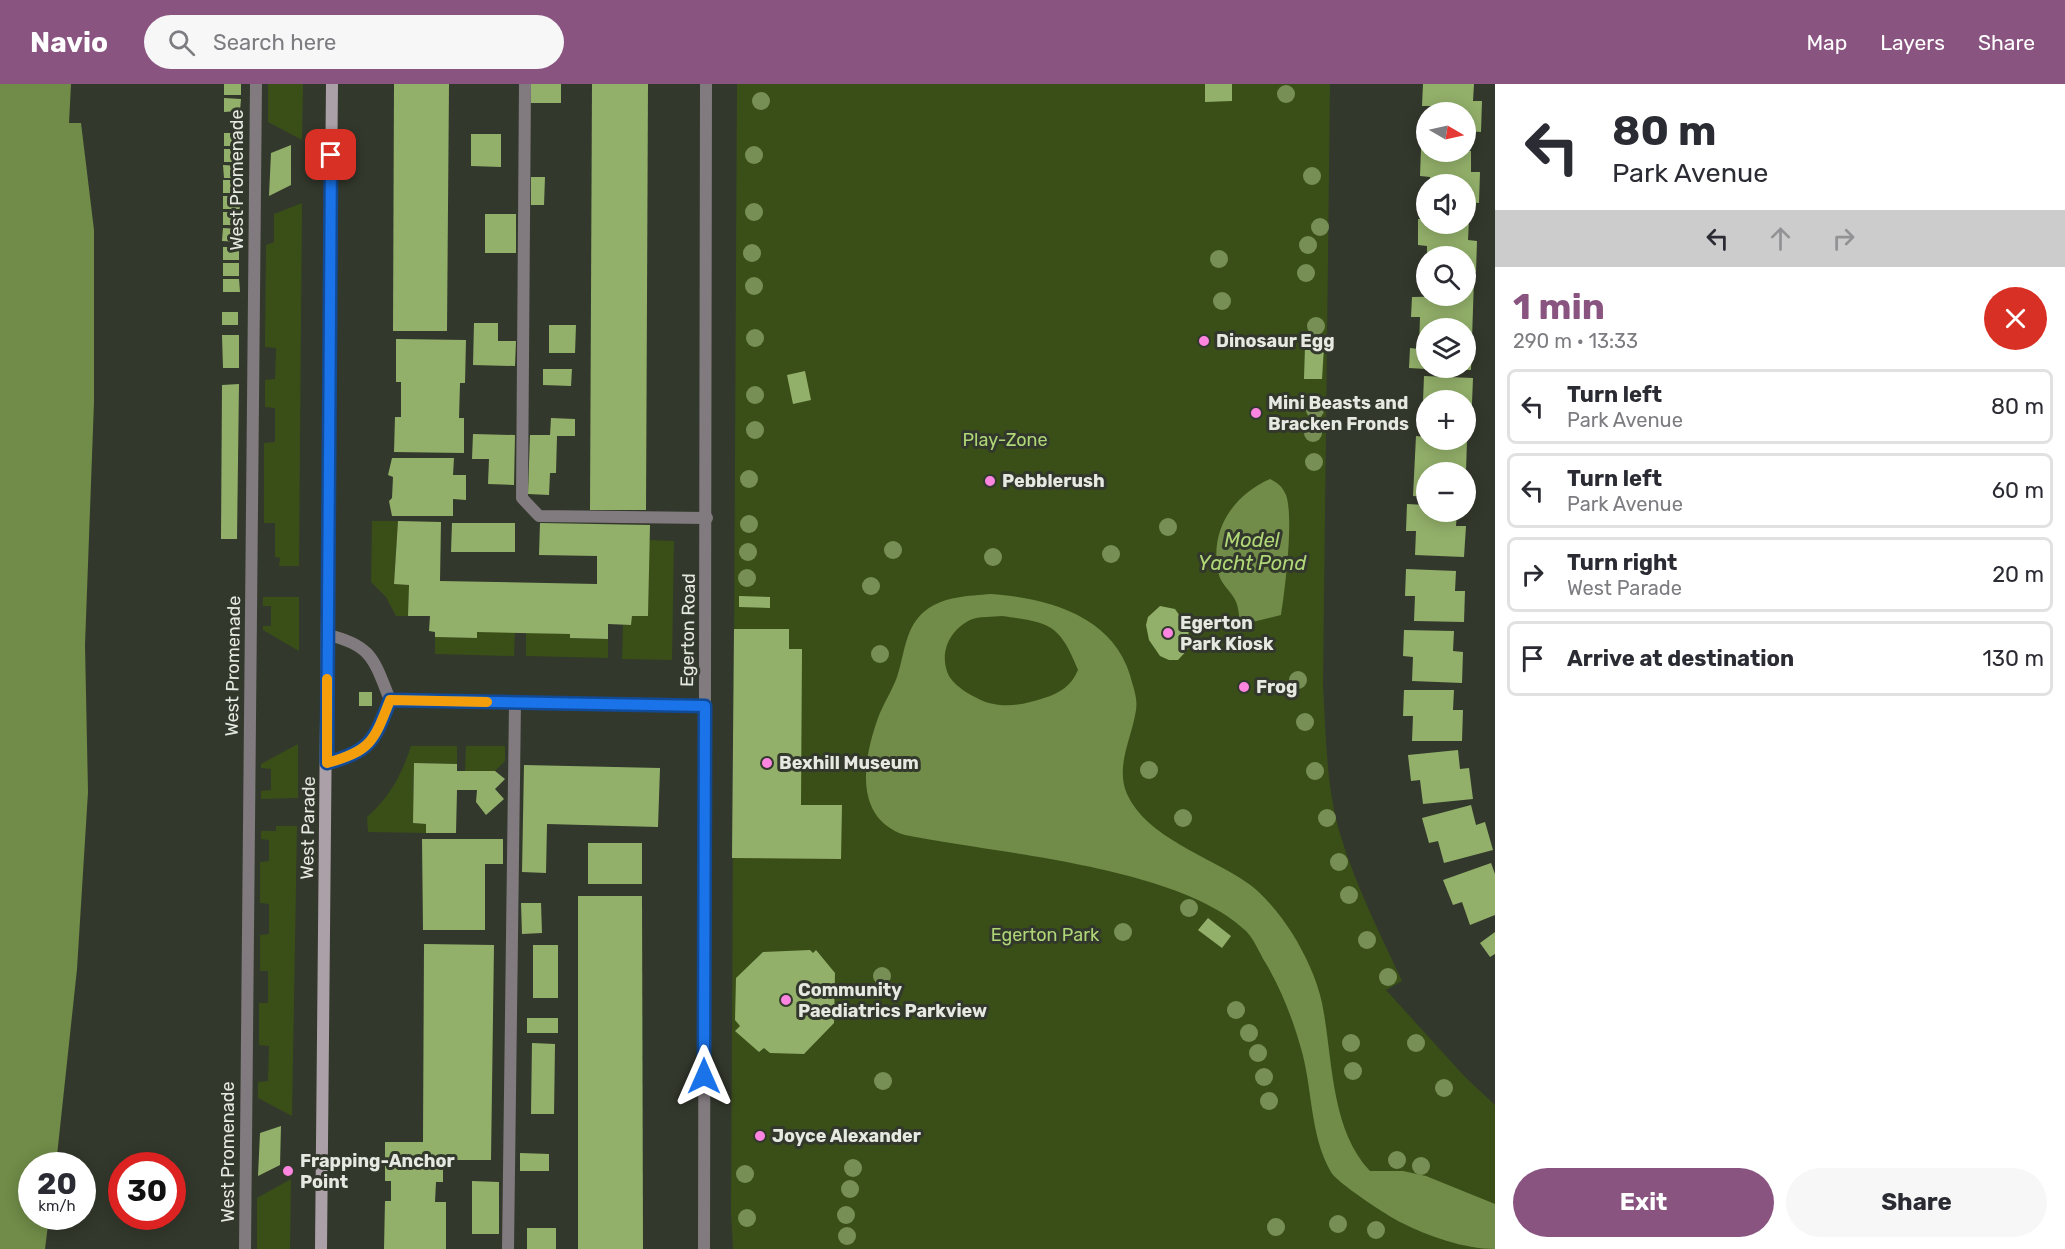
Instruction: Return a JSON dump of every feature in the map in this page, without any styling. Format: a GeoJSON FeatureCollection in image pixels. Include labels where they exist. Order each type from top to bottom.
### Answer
{"type":"FeatureCollection","features":[{"type":"Feature","properties":{"kind":"main road","name":"West Parade"},"geometry":{"type":"LineString","coordinates":[[321,1249],[332,84]]}},
{"type":"Feature","properties":{"kind":"street","name":"West Promenade"},"geometry":{"type":"LineString","coordinates":[[245,1249],[256,84]]}},
{"type":"Feature","properties":{"kind":"street"},"geometry":{"type":"LineString","coordinates":[[525,84],[522,498],[539,516],[708,518]]}},
{"type":"Feature","properties":{"kind":"street","name":"Egerton Road"},"geometry":{"type":"LineString","coordinates":[[704,1249],[705,706],[708,518],[706,84]]}},
{"type":"Feature","properties":{"kind":"street"},"geometry":{"type":"LineString","coordinates":[[327,763],[353,756],[375,738],[390,700],[374,660],[354,641],[328,635]]}},
{"type":"Feature","properties":{"kind":"street"},"geometry":{"type":"LineString","coordinates":[[390,700],[705,706]]}},
{"type":"Feature","properties":{"kind":"street"},"geometry":{"type":"LineString","coordinates":[[508,1249],[515,702]]}},
{"type":"Feature","properties":{"kind":"green space"},"geometry":{"type":"Polygon","coordinates":[[[268,84],[303,84],[302,140],[268,122],[268,84]]]}},
{"type":"Feature","properties":{"kind":"green space","name":"Egerton Park"},"geometry":{"type":"Polygon","coordinates":[[[737,84],[1330,84],[1323,686],[1332,800],[1341,837],[1354,874],[1402,981],[1386,990],[1465,1077],[1495,1105],[1495,1249],[733,1249],[731,1212],[737,84]]]}},
{"type":"Feature","properties":{"kind":"green space"},"geometry":{"type":"Polygon","coordinates":[[[302,203],[299,566],[279,566],[280,558],[275,557],[275,523],[264,523],[264,443],[275,442],[275,408],[265,407],[265,380],[275,379],[276,348],[265,347],[266,245],[274,242],[274,214],[302,203]]]}},
{"type":"Feature","properties":{"kind":"green space"},"geometry":{"type":"Polygon","coordinates":[[[372,521],[398,521],[394,584],[409,585],[408,616],[396,616],[386,597],[371,582],[372,521]]]}},
{"type":"Feature","properties":{"kind":"green space"},"geometry":{"type":"Polygon","coordinates":[[[649,540],[674,541],[672,660],[622,659],[623,625],[631,625],[632,616],[648,616],[649,540]]]}},
{"type":"Feature","properties":{"kind":"green space"},"geometry":{"type":"Polygon","coordinates":[[[263,597],[299,597],[299,651],[263,630],[263,626],[271,626],[271,606],[263,606],[263,597]]]}},
{"type":"Feature","properties":{"kind":"green space"},"geometry":{"type":"Polygon","coordinates":[[[477,632],[515,632],[514,656],[435,654],[435,637],[476,638],[477,632]]]}},
{"type":"Feature","properties":{"kind":"green space"},"geometry":{"type":"Polygon","coordinates":[[[526,632],[570,634],[571,638],[608,639],[608,658],[526,656],[526,632]]]}},
{"type":"Feature","properties":{"kind":"green space"},"geometry":{"type":"Polygon","coordinates":[[[298,744],[298,798],[261,799],[261,791],[271,790],[271,769],[261,768],[261,764],[298,744]]]}},
{"type":"Feature","properties":{"kind":"green space"},"geometry":{"type":"Polygon","coordinates":[[[411,746],[457,746],[457,764],[414,763],[413,823],[426,824],[426,833],[368,832],[367,817],[394,785],[411,746]]]}},
{"type":"Feature","properties":{"kind":"green space"},"geometry":{"type":"Polygon","coordinates":[[[466,746],[505,746],[505,761],[495,771],[465,771],[466,746]]]}},
{"type":"Feature","properties":{"kind":"green space"},"geometry":{"type":"Polygon","coordinates":[[[276,826],[297,826],[292,1116],[258,1098],[258,1082],[268,1081],[269,1046],[259,1045],[259,1003],[268,1003],[268,971],[260,971],[260,935],[269,934],[269,904],[260,903],[260,862],[269,861],[269,840],[261,839],[261,831],[276,831],[276,826]]]}},
{"type":"Feature","properties":{"kind":"green space"},"geometry":{"type":"Polygon","coordinates":[[[291,1179],[290,1249],[257,1249],[257,1198],[291,1179]]]}},
{"type":"Feature","properties":{"kind":"water"},"geometry":{"type":"Polygon","coordinates":[[[0,84],[71,84],[69,123],[81,123],[94,230],[94,402],[85,645],[88,792],[77,969],[57,1152],[18,1152],[18,1230],[47,1230],[45,1249],[0,1249],[0,84]]]}},
{"type":"Feature","properties":{"kind":"water","name":"Model Yacht Pond"},"geometry":{"type":"Polygon","coordinates":[[[1270,479],[1283,489],[1288,505],[1288,554],[1281,615],[1240,625],[1236,601],[1219,575],[1216,559],[1217,544],[1220,530],[1234,506],[1256,486],[1270,479]]]}},
{"type":"Feature","properties":{"kind":"water"},"geometry":{"type":"Polygon","coordinates":[[[991,594],[1033,600],[1074,614],[1093,624],[1121,654],[1136,697],[1136,710],[1123,773],[1127,794],[1136,809],[1149,822],[1180,845],[1231,873],[1259,892],[1283,919],[1301,949],[1317,985],[1326,1024],[1340,1114],[1357,1154],[1370,1171],[1403,1171],[1426,1176],[1495,1204],[1495,1249],[1459,1244],[1411,1227],[1374,1206],[1335,1177],[1319,1142],[1304,1061],[1281,992],[1249,934],[1216,909],[1177,891],[1133,877],[1085,866],[905,835],[888,827],[877,815],[870,802],[866,786],[869,752],[878,718],[897,677],[906,641],[913,625],[925,611],[940,602],[991,594]],[[1002,616],[970,620],[952,636],[948,642],[945,658],[951,679],[978,699],[1003,705],[1024,704],[1050,696],[1069,684],[1078,670],[1058,634],[1042,624],[1002,616]]]}},
{"type":"Feature","properties":{"kind":"building"},"geometry":{"type":"Polygon","coordinates":[[[224,84],[241,84],[241,95],[224,95],[224,84]]]}},
{"type":"Feature","properties":{"kind":"building"},"geometry":{"type":"Polygon","coordinates":[[[394,84],[449,84],[447,331],[393,331],[394,84]]]}},
{"type":"Feature","properties":{"kind":"building"},"geometry":{"type":"Polygon","coordinates":[[[531,84],[561,84],[561,103],[531,103],[531,84]]]}},
{"type":"Feature","properties":{"kind":"building"},"geometry":{"type":"Polygon","coordinates":[[[592,84],[648,84],[646,510],[590,510],[592,84]]]}},
{"type":"Feature","properties":{"kind":"building"},"geometry":{"type":"Polygon","coordinates":[[[1205,84],[1232,84],[1232,101],[1205,102],[1205,84]]]}},
{"type":"Feature","properties":{"kind":"building"},"geometry":{"type":"Polygon","coordinates":[[[1423,84],[1474,84],[1473,101],[1482,101],[1481,132],[1476,132],[1476,102],[1422,102],[1423,84]]]}},
{"type":"Feature","properties":{"kind":"building"},"geometry":{"type":"Polygon","coordinates":[[[224,98],[241,99],[240,111],[224,112],[224,98]]]}},
{"type":"Feature","properties":{"kind":"building"},"geometry":{"type":"Polygon","coordinates":[[[224,133],[240,133],[240,146],[224,146],[224,133]]]}},
{"type":"Feature","properties":{"kind":"building"},"geometry":{"type":"Polygon","coordinates":[[[471,134],[501,134],[501,167],[471,166],[471,134]]]}},
{"type":"Feature","properties":{"kind":"building"},"geometry":{"type":"Polygon","coordinates":[[[291,145],[291,185],[269,196],[271,153],[291,145]]]}},
{"type":"Feature","properties":{"kind":"building"},"geometry":{"type":"Polygon","coordinates":[[[224,149],[240,149],[240,162],[224,162],[224,149]]]}},
{"type":"Feature","properties":{"kind":"building"},"geometry":{"type":"Polygon","coordinates":[[[1421,162],[1471,162],[1471,172],[1480,172],[1479,203],[1476,203],[1476,174],[1420,174],[1421,162]]]}},
{"type":"Feature","properties":{"kind":"building"},"geometry":{"type":"Polygon","coordinates":[[[223,165],[240,166],[240,178],[224,178],[223,165]]]}},
{"type":"Feature","properties":{"kind":"building"},"geometry":{"type":"Polygon","coordinates":[[[531,177],[545,177],[544,205],[531,205],[531,177]]]}},
{"type":"Feature","properties":{"kind":"building"},"geometry":{"type":"Polygon","coordinates":[[[223,180],[240,180],[240,193],[223,193],[223,180]]]}},
{"type":"Feature","properties":{"kind":"building"},"geometry":{"type":"Polygon","coordinates":[[[223,196],[239,196],[240,209],[223,209],[223,196]]]}},
{"type":"Feature","properties":{"kind":"building"},"geometry":{"type":"Polygon","coordinates":[[[223,212],[240,212],[240,225],[223,225],[223,212]]]}},
{"type":"Feature","properties":{"kind":"building"},"geometry":{"type":"Polygon","coordinates":[[[485,214],[516,214],[516,253],[485,253],[485,214]]]}},
{"type":"Feature","properties":{"kind":"building"},"geometry":{"type":"Polygon","coordinates":[[[223,228],[239,229],[239,242],[222,241],[223,228]]]}},
{"type":"Feature","properties":{"kind":"building"},"geometry":{"type":"Polygon","coordinates":[[[1418,234],[1468,234],[1468,240],[1477,241],[1476,272],[1476,246],[1418,245],[1418,234]]]}},
{"type":"Feature","properties":{"kind":"building"},"geometry":{"type":"Polygon","coordinates":[[[223,247],[239,247],[239,260],[223,260],[223,247]]]}},
{"type":"Feature","properties":{"kind":"building"},"geometry":{"type":"Polygon","coordinates":[[[223,263],[239,263],[239,276],[223,276],[223,263]]]}},
{"type":"Feature","properties":{"kind":"building"},"geometry":{"type":"Polygon","coordinates":[[[223,279],[239,279],[240,292],[223,292],[223,279]]]}},
{"type":"Feature","properties":{"kind":"building"},"geometry":{"type":"Polygon","coordinates":[[[1412,297],[1416,297],[1416,306],[1473,306],[1473,318],[1411,317],[1412,297]]]}},
{"type":"Feature","properties":{"kind":"building"},"geometry":{"type":"Polygon","coordinates":[[[222,312],[238,312],[238,325],[222,325],[222,312]]]}},
{"type":"Feature","properties":{"kind":"building"},"geometry":{"type":"Polygon","coordinates":[[[474,323],[498,323],[498,341],[516,341],[515,366],[473,365],[474,323]]]}},
{"type":"Feature","properties":{"kind":"building"},"geometry":{"type":"Polygon","coordinates":[[[549,325],[576,325],[575,353],[549,353],[549,325]]]}},
{"type":"Feature","properties":{"kind":"building"},"geometry":{"type":"Polygon","coordinates":[[[222,335],[239,335],[239,368],[223,368],[222,335]]]}},
{"type":"Feature","properties":{"kind":"building"},"geometry":{"type":"Polygon","coordinates":[[[396,339],[466,340],[465,383],[460,383],[459,418],[464,418],[464,453],[394,452],[395,417],[401,417],[401,382],[396,382],[396,339]]]}},
{"type":"Feature","properties":{"kind":"building"},"geometry":{"type":"Polygon","coordinates":[[[1305,346],[1324,347],[1322,379],[1304,379],[1305,346]]]}},
{"type":"Feature","properties":{"kind":"building"},"geometry":{"type":"Polygon","coordinates":[[[1410,348],[1416,349],[1416,368],[1409,368],[1410,348]]]}},
{"type":"Feature","properties":{"kind":"building"},"geometry":{"type":"Polygon","coordinates":[[[543,369],[572,369],[571,386],[543,385],[543,369]]]}},
{"type":"Feature","properties":{"kind":"building"},"geometry":{"type":"Polygon","coordinates":[[[805,371],[811,400],[793,404],[787,375],[805,371]]]}},
{"type":"Feature","properties":{"kind":"building"},"geometry":{"type":"Polygon","coordinates":[[[1424,378],[1473,378],[1473,390],[1423,390],[1424,378]]]}},
{"type":"Feature","properties":{"kind":"building"},"geometry":{"type":"Polygon","coordinates":[[[239,384],[237,539],[221,539],[222,385],[239,384]]]}},
{"type":"Feature","properties":{"kind":"building"},"geometry":{"type":"Polygon","coordinates":[[[551,418],[575,419],[575,436],[557,436],[556,473],[550,473],[549,495],[528,494],[530,435],[550,435],[551,418]]]}},
{"type":"Feature","properties":{"kind":"building"},"geometry":{"type":"Polygon","coordinates":[[[473,434],[515,435],[514,485],[488,484],[489,459],[472,459],[473,434]]]}},
{"type":"Feature","properties":{"kind":"building"},"geometry":{"type":"Polygon","coordinates":[[[1416,436],[1416,450],[1467,450],[1466,462],[1416,462],[1416,496],[1413,496],[1416,436]]]}},
{"type":"Feature","properties":{"kind":"building"},"geometry":{"type":"Polygon","coordinates":[[[392,458],[454,458],[453,475],[466,475],[466,500],[453,499],[453,516],[392,516],[389,501],[392,498],[393,477],[388,475],[392,458]]]}},
{"type":"Feature","properties":{"kind":"building"},"geometry":{"type":"Polygon","coordinates":[[[1407,504],[1416,504],[1416,522],[1456,522],[1456,526],[1466,526],[1464,557],[1415,555],[1416,531],[1406,531],[1407,504]]]}},
{"type":"Feature","properties":{"kind":"building"},"geometry":{"type":"Polygon","coordinates":[[[398,521],[441,522],[440,581],[597,584],[597,556],[539,555],[540,523],[650,525],[648,616],[632,616],[631,625],[608,624],[608,639],[570,638],[570,634],[477,632],[477,638],[435,637],[435,632],[429,631],[430,616],[408,616],[409,585],[394,584],[398,521]]]}},
{"type":"Feature","properties":{"kind":"building"},"geometry":{"type":"Polygon","coordinates":[[[452,523],[515,523],[515,552],[451,552],[452,523]]]}},
{"type":"Feature","properties":{"kind":"building"},"geometry":{"type":"Polygon","coordinates":[[[1406,569],[1456,571],[1455,591],[1465,591],[1464,622],[1414,621],[1415,596],[1405,596],[1406,569]]]}},
{"type":"Feature","properties":{"kind":"building"},"geometry":{"type":"Polygon","coordinates":[[[739,596],[770,597],[770,608],[739,607],[739,596]]]}},
{"type":"Feature","properties":{"kind":"building","name":"Egerton Park Kiosk"},"geometry":{"type":"Polygon","coordinates":[[[1160,606],[1175,609],[1188,628],[1190,647],[1178,660],[1169,660],[1160,656],[1149,640],[1146,625],[1148,617],[1160,606]]]}},
{"type":"Feature","properties":{"kind":"building","name":"Bexhill Museum"},"geometry":{"type":"Polygon","coordinates":[[[734,629],[789,629],[789,649],[802,649],[801,805],[842,805],[841,859],[732,858],[734,629]]]}},
{"type":"Feature","properties":{"kind":"building"},"geometry":{"type":"Polygon","coordinates":[[[1404,630],[1454,631],[1453,651],[1463,652],[1462,683],[1412,681],[1413,657],[1403,656],[1404,630]]]}},
{"type":"Feature","properties":{"kind":"building"},"geometry":{"type":"Polygon","coordinates":[[[1404,690],[1454,690],[1453,710],[1463,710],[1462,741],[1412,741],[1413,716],[1403,716],[1404,690]]]}},
{"type":"Feature","properties":{"kind":"building"},"geometry":{"type":"Polygon","coordinates":[[[359,692],[372,692],[372,706],[359,706],[359,692]]]}},
{"type":"Feature","properties":{"kind":"building"},"geometry":{"type":"Polygon","coordinates":[[[1458,750],[1460,769],[1469,768],[1473,799],[1423,804],[1420,780],[1411,781],[1408,755],[1458,750]]]}},
{"type":"Feature","properties":{"kind":"building"},"geometry":{"type":"Polygon","coordinates":[[[414,763],[457,764],[457,771],[495,771],[505,779],[495,789],[504,799],[486,815],[476,802],[477,790],[457,790],[456,833],[426,833],[426,824],[413,823],[414,763]]]}},
{"type":"Feature","properties":{"kind":"building"},"geometry":{"type":"Polygon","coordinates":[[[524,765],[660,768],[658,827],[547,824],[546,873],[522,872],[524,765]]]}},
{"type":"Feature","properties":{"kind":"building"},"geometry":{"type":"Polygon","coordinates":[[[1471,805],[1476,825],[1485,822],[1493,850],[1444,863],[1438,841],[1429,843],[1422,818],[1471,805]]]}},
{"type":"Feature","properties":{"kind":"building"},"geometry":{"type":"Polygon","coordinates":[[[422,839],[503,839],[503,864],[485,864],[485,930],[423,930],[422,839]]]}},
{"type":"Feature","properties":{"kind":"building"},"geometry":{"type":"Polygon","coordinates":[[[588,843],[642,843],[642,884],[588,884],[588,843]]]}},
{"type":"Feature","properties":{"kind":"building"},"geometry":{"type":"Polygon","coordinates":[[[1491,863],[1495,874],[1495,915],[1470,925],[1462,902],[1453,905],[1443,880],[1491,863]]]}},
{"type":"Feature","properties":{"kind":"building"},"geometry":{"type":"Polygon","coordinates":[[[578,896],[642,896],[643,1249],[578,1249],[578,896]]]}},
{"type":"Feature","properties":{"kind":"building"},"geometry":{"type":"Polygon","coordinates":[[[521,903],[541,903],[542,933],[522,934],[521,903]]]}},
{"type":"Feature","properties":{"kind":"building"},"geometry":{"type":"Polygon","coordinates":[[[1208,918],[1231,936],[1222,948],[1198,930],[1208,918]]]}},
{"type":"Feature","properties":{"kind":"building"},"geometry":{"type":"Polygon","coordinates":[[[1495,932],[1495,954],[1490,957],[1480,943],[1495,932]]]}},
{"type":"Feature","properties":{"kind":"building"},"geometry":{"type":"Polygon","coordinates":[[[424,944],[494,945],[491,1160],[443,1160],[443,1182],[436,1182],[435,1202],[446,1202],[446,1249],[384,1249],[385,1201],[391,1201],[391,1181],[385,1181],[385,1142],[423,1142],[424,944]]]}},
{"type":"Feature","properties":{"kind":"building"},"geometry":{"type":"Polygon","coordinates":[[[533,945],[558,945],[558,998],[533,998],[533,945]]]}},
{"type":"Feature","properties":{"kind":"building","name":"Community Paediatrics Parkview"},"geometry":{"type":"Polygon","coordinates":[[[810,950],[813,953],[816,950],[835,973],[834,1023],[804,1054],[770,1053],[764,1048],[759,1052],[735,1031],[740,1026],[735,1020],[736,978],[763,952],[810,950]]]}},
{"type":"Feature","properties":{"kind":"building"},"geometry":{"type":"Polygon","coordinates":[[[527,1018],[558,1018],[558,1033],[527,1033],[527,1018]]]}},
{"type":"Feature","properties":{"kind":"building"},"geometry":{"type":"Polygon","coordinates":[[[532,1043],[555,1044],[554,1114],[531,1114],[532,1043]]]}},
{"type":"Feature","properties":{"kind":"building"},"geometry":{"type":"Polygon","coordinates":[[[281,1126],[280,1165],[258,1176],[260,1133],[281,1126]]]}},
{"type":"Feature","properties":{"kind":"building"},"geometry":{"type":"Polygon","coordinates":[[[520,1153],[549,1154],[549,1171],[520,1171],[520,1153]]]}},
{"type":"Feature","properties":{"kind":"building"},"geometry":{"type":"Polygon","coordinates":[[[472,1181],[499,1182],[499,1234],[472,1234],[472,1181]]]}},
{"type":"Feature","properties":{"kind":"building"},"geometry":{"type":"Polygon","coordinates":[[[527,1228],[556,1228],[556,1249],[527,1249],[527,1228]]]}},
{"type":"Feature","properties":{"kind":"slow traffic"},"geometry":{"type":"LineString","coordinates":[[327,679],[327,763],[353,756],[375,738],[390,700],[487,702]]}},
{"type":"Feature","properties":{"kind":"place","name":"Dinosaur Egg"},"geometry":{"type":"Point","coordinates":[1204,341]}},
{"type":"Feature","properties":{"kind":"place","name":"Mini Beasts and Bracken Fronds"},"geometry":{"type":"Point","coordinates":[1256,413]}},
{"type":"Feature","properties":{"kind":"place","name":"Pebblerush"},"geometry":{"type":"Point","coordinates":[990,481]}},
{"type":"Feature","properties":{"kind":"place","name":"Egerton Park Kiosk"},"geometry":{"type":"Point","coordinates":[1168,633]}},
{"type":"Feature","properties":{"kind":"place","name":"Frog"},"geometry":{"type":"Point","coordinates":[1244,687]}},
{"type":"Feature","properties":{"kind":"place","name":"Bexhill Museum"},"geometry":{"type":"Point","coordinates":[767,763]}},
{"type":"Feature","properties":{"kind":"place","name":"Community Paediatrics Parkview"},"geometry":{"type":"Point","coordinates":[786,1000]}},
{"type":"Feature","properties":{"kind":"place","name":"Joyce Alexander"},"geometry":{"type":"Point","coordinates":[760,1136]}},
{"type":"Feature","properties":{"kind":"place","name":"Frapping-Anchor Point"},"geometry":{"type":"Point","coordinates":[288,1171]}},
{"type":"Feature","properties":{"kind":"route"},"geometry":{"type":"LineString","coordinates":[[331,155],[327,763],[353,756],[375,738],[390,700],[705,706],[704,1076]]}},
{"type":"Feature","properties":{"kind":"park label","name":"Play-Zone"},"geometry":{"type":"Point","coordinates":[1005,440]}}]}
